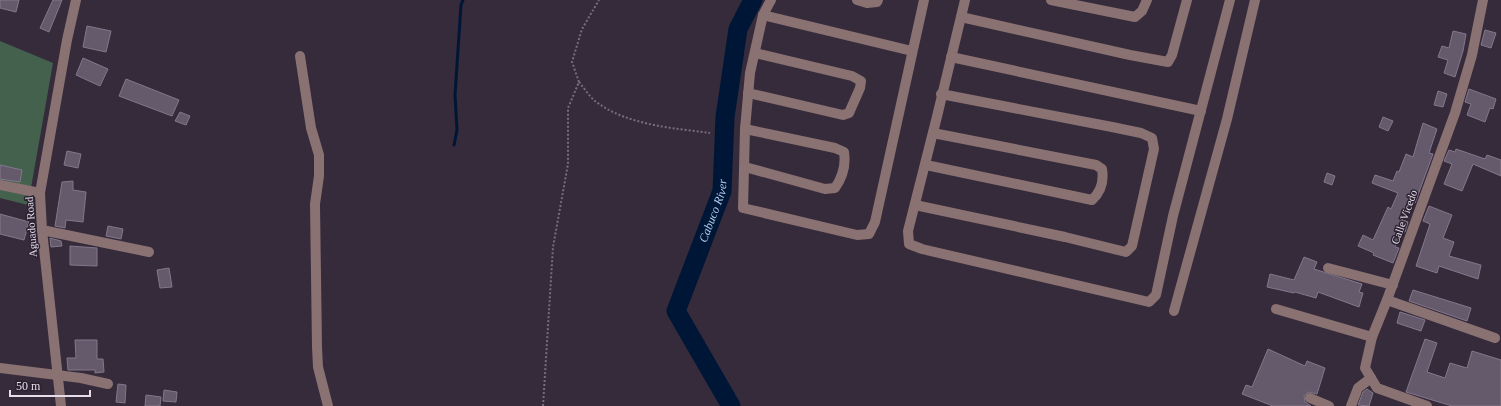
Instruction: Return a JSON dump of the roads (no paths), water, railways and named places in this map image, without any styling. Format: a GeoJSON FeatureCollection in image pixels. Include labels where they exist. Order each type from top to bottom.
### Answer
{"type":"FeatureCollection","features":[{"type":"Feature","properties":{"kind":"street","name":"Aguado Road"},"geometry":{"type":"LineString","coordinates":[[61,406],[42,230],[40,193],[67,40],[76,0]]}},
{"type":"Feature","properties":{"kind":"street"},"geometry":{"type":"LineString","coordinates":[[771,0],[763,15],[750,73],[743,208],[856,235],[869,234],[875,222],[924,0]]}},
{"type":"Feature","properties":{"kind":"street"},"geometry":{"type":"LineString","coordinates":[[857,0],[867,3],[877,2],[878,0]]}},
{"type":"Feature","properties":{"kind":"street"},"geometry":{"type":"LineString","coordinates":[[965,0],[941,94],[934,133],[908,231],[909,244],[922,249],[1149,302],[1156,295],[1173,216],[1230,0]]}},
{"type":"Feature","properties":{"kind":"street"},"geometry":{"type":"LineString","coordinates":[[1051,0],[1135,17],[1142,11],[1147,0]]}},
{"type":"Feature","properties":{"kind":"street"},"geometry":{"type":"LineString","coordinates":[[961,17],[1130,55],[1168,62],[1172,55],[1187,0]]}},
{"type":"Feature","properties":{"kind":"street"},"geometry":{"type":"LineString","coordinates":[[1174,312],[1226,119],[1255,0]]}},
{"type":"Feature","properties":{"kind":"street","name":"Calle Vicedo"},"geometry":{"type":"LineString","coordinates":[[1371,378],[1365,368],[1372,337],[1393,285],[1455,113],[1472,55],[1483,0]]}},
{"type":"Feature","properties":{"kind":"street"},"geometry":{"type":"LineString","coordinates":[[763,15],[912,51]]}},
{"type":"Feature","properties":{"kind":"street"},"geometry":{"type":"LineString","coordinates":[[748,93],[843,115],[849,113],[860,88],[861,80],[852,76],[755,53]]}},
{"type":"Feature","properties":{"kind":"street"},"geometry":{"type":"LineString","coordinates":[[300,56],[311,128],[319,155],[319,176],[315,204],[317,348],[318,367],[328,406]]}},
{"type":"Feature","properties":{"kind":"street"},"geometry":{"type":"LineString","coordinates":[[951,57],[1201,111]]}},
{"type":"Feature","properties":{"kind":"street"},"geometry":{"type":"LineString","coordinates":[[915,205],[1065,237],[1126,252],[1132,246],[1154,149],[1152,138],[1141,133],[941,94]]}},
{"type":"Feature","properties":{"kind":"street"},"geometry":{"type":"LineString","coordinates":[[745,167],[825,189],[835,188],[840,182],[845,161],[844,152],[835,148],[746,129]]}},
{"type":"Feature","properties":{"kind":"street"},"geometry":{"type":"LineString","coordinates":[[926,165],[1092,200],[1098,195],[1103,177],[1102,169],[1096,165],[934,133]]}},
{"type":"Feature","properties":{"kind":"street"},"geometry":{"type":"LineString","coordinates":[[0,185],[40,193]]}},
{"type":"Feature","properties":{"kind":"street"},"geometry":{"type":"LineString","coordinates":[[42,230],[149,252]]}},
{"type":"Feature","properties":{"kind":"street"},"geometry":{"type":"LineString","coordinates":[[1328,268],[1393,285]]}},
{"type":"Feature","properties":{"kind":"street"},"geometry":{"type":"LineString","coordinates":[[1387,300],[1495,338]]}},
{"type":"Feature","properties":{"kind":"street"},"geometry":{"type":"LineString","coordinates":[[1276,309],[1372,337]]}},
{"type":"Feature","properties":{"kind":"street"},"geometry":{"type":"LineString","coordinates":[[0,368],[58,377],[81,378],[108,384]]}},
{"type":"Feature","properties":{"kind":"street"},"geometry":{"type":"LineString","coordinates":[[1351,406],[1358,388],[1371,378],[1377,388],[1427,406]]}},
{"type":"Feature","properties":{"kind":"street"},"geometry":{"type":"LineString","coordinates":[[1310,398],[1329,406]]}},
{"type":"Feature","properties":{"kind":"waterway"},"geometry":{"type":"LineString","coordinates":[[454,145],[457,130],[455,95],[461,5],[463,0]]}},
{"type":"Feature","properties":{"kind":"waterway","name":"Cabuco River"},"geometry":{"type":"LineString","coordinates":[[731,406],[676,311],[722,191],[725,117],[738,29],[753,0]]}}]}
